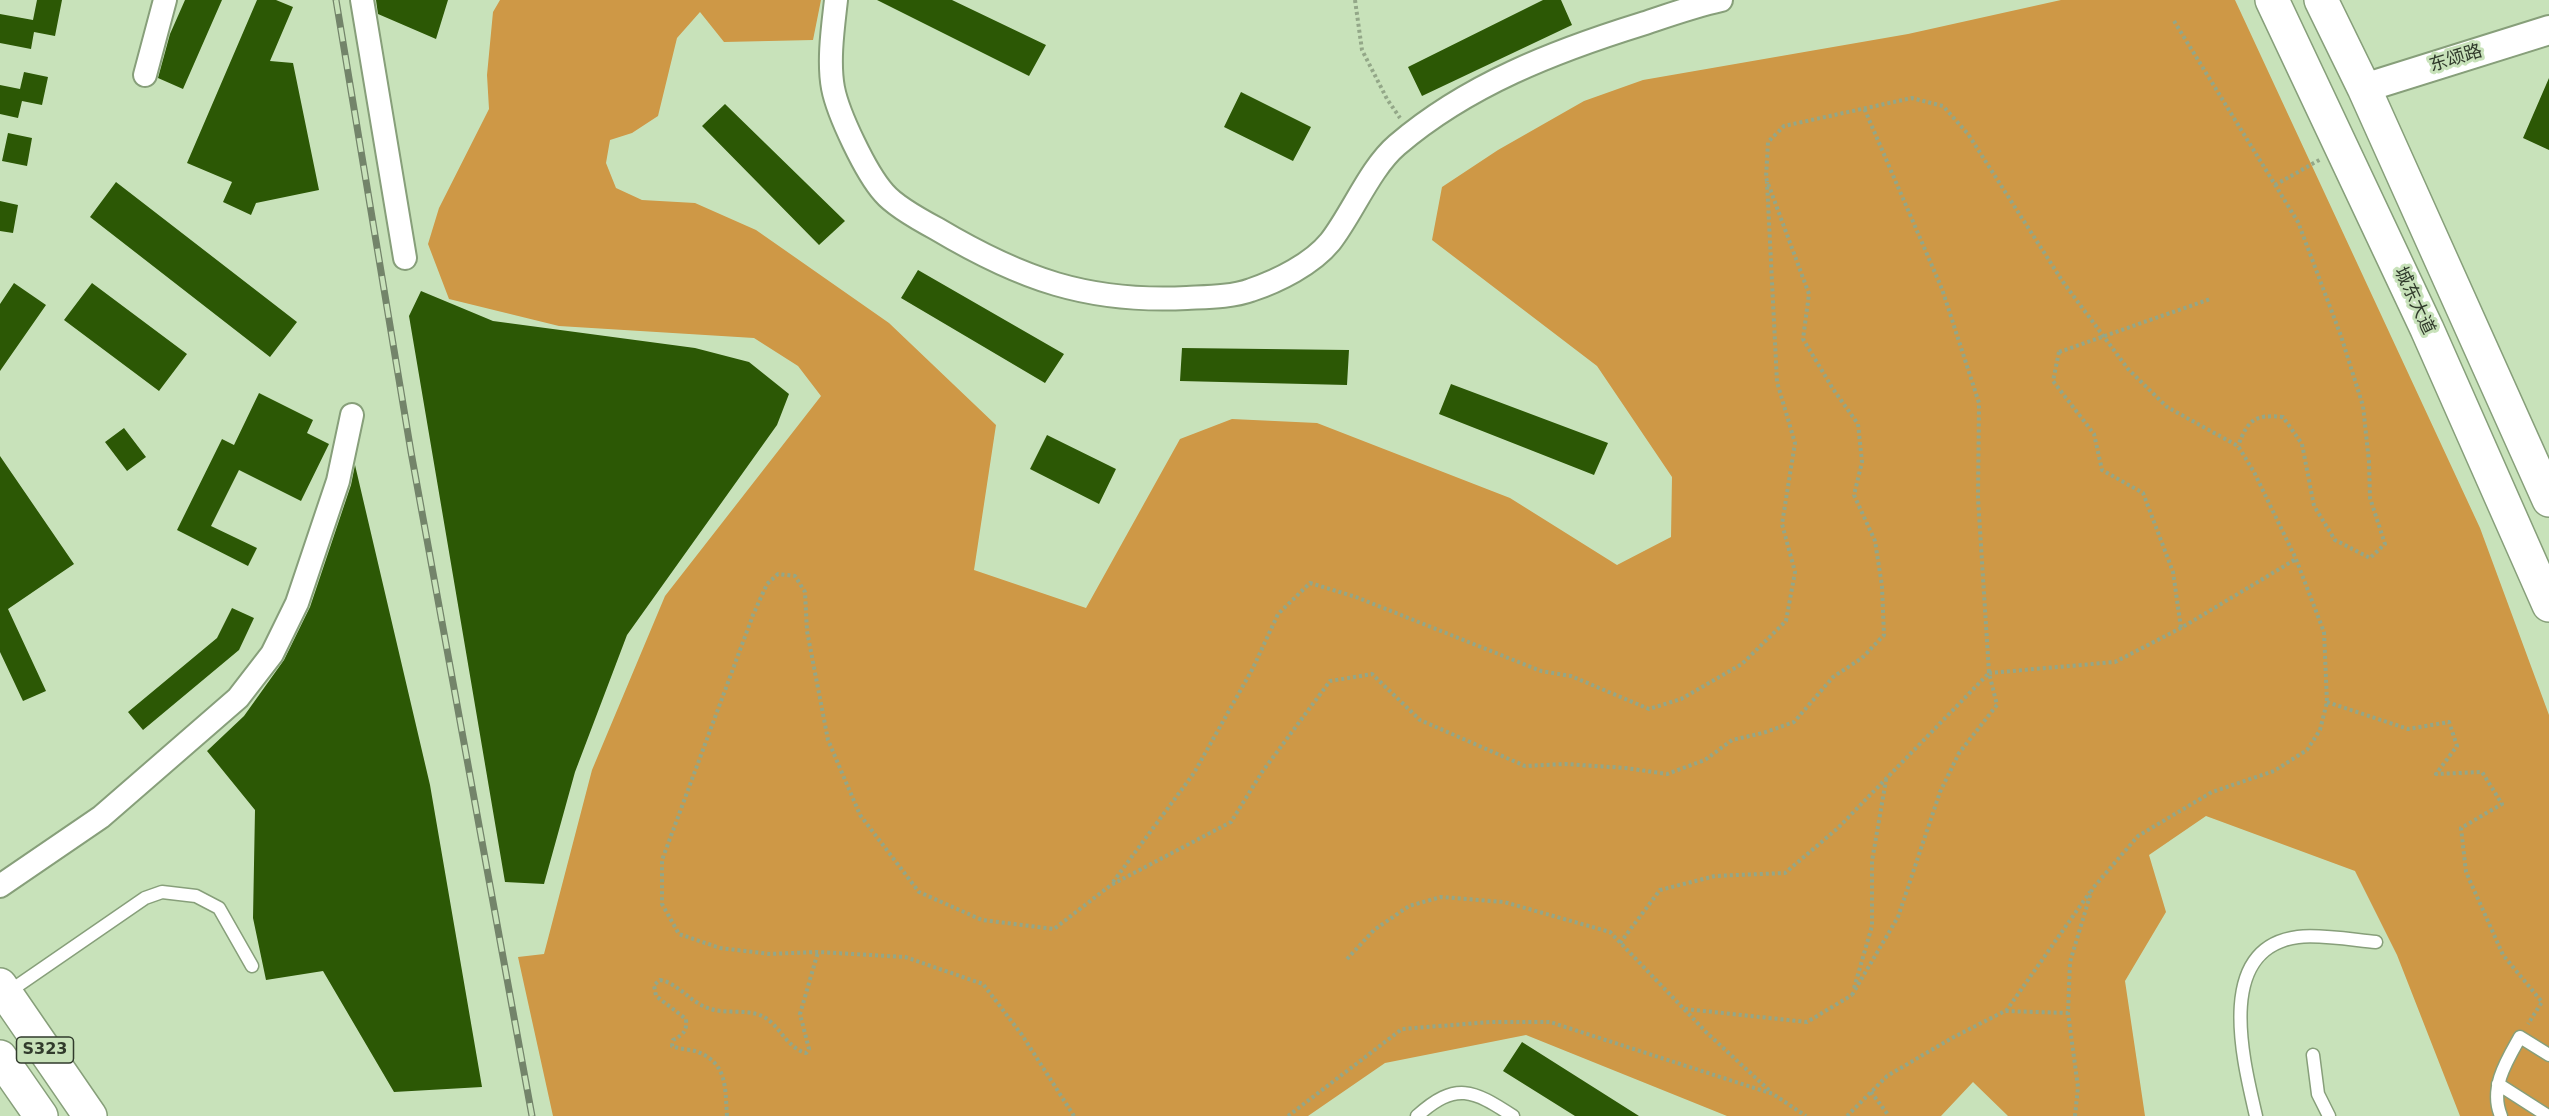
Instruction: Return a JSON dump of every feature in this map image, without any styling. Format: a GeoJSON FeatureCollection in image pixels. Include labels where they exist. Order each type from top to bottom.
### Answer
{"type":"FeatureCollection","features":[{"type":"Feature","properties":{"kind":"main road","name":"城东大道"},"geometry":{"type":"LineString","coordinates":[[2272,0],[2427,329],[2549,605]]}},
{"type":"Feature","properties":{"kind":"main road"},"geometry":{"type":"LineString","coordinates":[[2320,0],[2364,88],[2549,500]]}},
{"type":"Feature","properties":{"kind":"main road","name":"S323"},"geometry":{"type":"LineString","coordinates":[[3,989],[90,1116]]}},
{"type":"Feature","properties":{"kind":"main road"},"geometry":{"type":"LineString","coordinates":[[0,1057],[41,1116]]}},
{"type":"Feature","properties":{"kind":"street"},"geometry":{"type":"LineString","coordinates":[[145,75],[165,0]]}},
{"type":"Feature","properties":{"kind":"street"},"geometry":{"type":"LineString","coordinates":[[362,0],[405,258]]}},
{"type":"Feature","properties":{"kind":"street"},"geometry":{"type":"LineString","coordinates":[[836,0],[832,33],[833,88],[852,141],[884,194],[924,222],[974,251],[1044,282],[1097,295],[1147,300],[1249,291],[1301,266],[1330,243],[1359,196],[1395,147],[1475,90],[1571,46],[1721,0]]}},
{"type":"Feature","properties":{"kind":"street","name":"东颂路"},"geometry":{"type":"LineString","coordinates":[[2364,88],[2549,30]]}},
{"type":"Feature","properties":{"kind":"street"},"geometry":{"type":"LineString","coordinates":[[0,886],[101,817],[238,698],[272,654],[297,603],[338,481],[352,415]]}},
{"type":"Feature","properties":{"kind":"lane"},"geometry":{"type":"LineString","coordinates":[[3,989],[145,898],[162,892],[196,896],[219,908],[252,966]]}},
{"type":"Feature","properties":{"kind":"lane"},"geometry":{"type":"LineString","coordinates":[[2256,1116],[2242,1045],[2241,993],[2249,969],[2270,945],[2299,937],[2376,942]]}},
{"type":"Feature","properties":{"kind":"lane"},"geometry":{"type":"LineString","coordinates":[[2501,1116],[2498,1084],[2505,1064],[2520,1037],[2549,1056]]}},
{"type":"Feature","properties":{"kind":"lane"},"geometry":{"type":"LineString","coordinates":[[2313,1055],[2318,1094],[2329,1116]]}},
{"type":"Feature","properties":{"kind":"lane"},"geometry":{"type":"LineString","coordinates":[[2498,1084],[2548,1116]]}},
{"type":"Feature","properties":{"kind":"lane"},"geometry":{"type":"LineString","coordinates":[[1418,1116],[1433,1102],[1451,1093],[1475,1094],[1513,1116]]}},
{"type":"Feature","properties":{"kind":"path"},"geometry":{"type":"LineString","coordinates":[[1354,0],[1362,50],[1387,99],[1412,134]]}},
{"type":"Feature","properties":{"kind":"path"},"geometry":{"type":"LineString","coordinates":[[2174,21],[2298,222],[2341,336],[2362,406],[2369,462],[2370,498],[2385,544],[2370,558],[2335,540],[2314,506],[2302,444],[2283,417],[2263,415],[2246,425],[2238,446]]}},
{"type":"Feature","properties":{"kind":"path"},"geometry":{"type":"LineString","coordinates":[[1111,885],[1194,773],[1253,668],[1278,614],[1310,583],[1356,597],[1541,671],[1571,676],[1649,709],[1681,699],[1742,664],[1786,621],[1795,572],[1782,524],[1795,443],[1777,382],[1775,301],[1766,177],[1768,142],[1784,126],[1912,98],[1943,106],[1973,141],[2063,282],[2128,369],[2167,406],[2238,446],[2254,472],[2296,559],[2324,632],[2327,702],[2320,730],[2307,750],[2274,771],[2212,792],[2138,836],[2092,889],[2005,1011],[1952,1038],[1887,1076],[1847,1116]]}},
{"type":"Feature","properties":{"kind":"path"},"geometry":{"type":"LineString","coordinates":[[1684,1009],[1808,1022],[1852,995],[1898,917],[1940,792],[1959,753],[1997,705],[1989,673],[1978,498],[1979,403],[1942,290],[1864,108]]}},
{"type":"Feature","properties":{"kind":"path"},"geometry":{"type":"LineString","coordinates":[[2275,185],[2342,148]]}},
{"type":"Feature","properties":{"kind":"path"},"geometry":{"type":"LineString","coordinates":[[1074,1116],[1022,1035],[983,984],[905,957],[818,952],[770,954],[720,948],[679,934],[662,904],[662,860],[753,615],[767,584],[778,574],[795,576],[805,592],[807,631],[828,740],[860,815],[919,892],[982,920],[1054,929],[1111,885],[1231,822],[1262,772],[1330,681],[1372,674],[1420,720],[1525,766],[1565,764],[1626,768],[1667,774],[1705,760],[1732,740],[1763,733],[1794,722],[1833,677],[1862,658],[1884,635],[1882,586],[1875,541],[1854,495],[1862,462],[1858,424],[1833,389],[1803,339],[1809,294],[1766,177]]}},
{"type":"Feature","properties":{"kind":"path"},"geometry":{"type":"LineString","coordinates":[[2181,628],[2173,572],[2144,493],[2102,470],[2094,434],[2053,381],[2059,352],[2210,299]]}},
{"type":"Feature","properties":{"kind":"path"},"geometry":{"type":"LineString","coordinates":[[1620,943],[1660,890],[1715,876],[1785,873],[1838,828],[1989,673],[2115,662],[2181,628],[2296,559]]}},
{"type":"Feature","properties":{"kind":"path"},"geometry":{"type":"LineString","coordinates":[[2327,702],[2408,729],[2449,722],[2457,746],[2436,774],[2482,772],[2502,804],[2461,828],[2466,872],[2503,955],[2542,1002],[2520,1037]]}},
{"type":"Feature","properties":{"kind":"path"},"geometry":{"type":"LineString","coordinates":[[1852,995],[1872,926],[1872,861],[1886,778]]}},
{"type":"Feature","properties":{"kind":"path"},"geometry":{"type":"LineString","coordinates":[[2075,1116],[2078,1087],[2068,1013],[2070,962],[2092,889]]}},
{"type":"Feature","properties":{"kind":"path"},"geometry":{"type":"LineString","coordinates":[[1347,959],[1374,930],[1410,906],[1441,897],[1504,902],[1610,932],[1707,1034],[1773,1094],[1806,1116]]}},
{"type":"Feature","properties":{"kind":"path"},"geometry":{"type":"LineString","coordinates":[[727,1116],[725,1080],[715,1064],[701,1053],[672,1046],[673,1040],[684,1034],[686,1019],[656,996],[654,985],[660,980],[667,981],[692,1000],[721,1012],[762,1015],[773,1023],[798,1051],[806,1053],[809,1049],[800,1014],[818,952]]}},
{"type":"Feature","properties":{"kind":"path"},"geometry":{"type":"LineString","coordinates":[[2005,1011],[2068,1013]]}},
{"type":"Feature","properties":{"kind":"path"},"geometry":{"type":"LineString","coordinates":[[1288,1116],[1402,1029],[1490,1022],[1550,1022],[1773,1094]]}},
{"type":"Feature","properties":{"kind":"path"},"geometry":{"type":"LineString","coordinates":[[1870,1092],[1889,1116]]}},
{"type":"Feature","properties":{"kind":"shaded area"},"geometry":{"type":"Polygon","coordinates":[[[500,0],[821,0],[813,40],[724,42],[700,12],[677,38],[658,116],[632,133],[610,140],[606,163],[616,188],[642,200],[695,203],[756,230],[889,323],[996,425],[974,570],[1086,608],[1180,439],[1232,419],[1317,423],[1510,498],[1617,565],[1671,537],[1672,477],[1597,366],[1432,240],[1442,187],[1498,150],[1584,101],[1643,80],[1908,34],[2061,0],[2235,0],[2480,528],[2549,715],[2549,1116],[2460,1116],[2397,955],[2355,871],[2206,816],[2149,855],[2166,912],[2125,981],[2145,1116],[2008,1116],[1973,1082],[1941,1116],[1727,1116],[1526,1035],[1385,1063],[1308,1116],[553,1116],[518,957],[544,954],[592,770],[665,596],[821,396],[798,366],[754,338],[559,326],[449,299],[428,244],[439,208],[489,109],[487,75],[493,12],[500,0]]]}},
{"type":"Feature","properties":{"kind":"building"},"geometry":{"type":"Polygon","coordinates":[[[37,0],[62,0],[55,36],[34,32],[31,49],[0,43],[0,14],[33,20],[37,0]]]}},
{"type":"Feature","properties":{"kind":"building"},"geometry":{"type":"Polygon","coordinates":[[[185,0],[222,0],[183,89],[158,78],[170,34],[185,0]]]}},
{"type":"Feature","properties":{"kind":"building"},"geometry":{"type":"Polygon","coordinates":[[[257,0],[276,0],[293,7],[270,61],[293,63],[319,190],[256,203],[251,215],[223,202],[232,182],[187,163],[257,0]]]}},
{"type":"Feature","properties":{"kind":"building"},"geometry":{"type":"Polygon","coordinates":[[[376,0],[448,0],[436,39],[378,14],[376,0]]]}},
{"type":"Feature","properties":{"kind":"building"},"geometry":{"type":"Polygon","coordinates":[[[877,0],[952,0],[1046,45],[1029,76],[877,0]]]}},
{"type":"Feature","properties":{"kind":"building"},"geometry":{"type":"Polygon","coordinates":[[[1543,0],[1561,0],[1572,25],[1422,96],[1408,67],[1543,0]]]}},
{"type":"Feature","properties":{"kind":"building"},"geometry":{"type":"Polygon","coordinates":[[[24,72],[48,77],[42,105],[22,101],[18,118],[0,114],[0,85],[20,89],[24,72]]]}},
{"type":"Feature","properties":{"kind":"building"},"geometry":{"type":"Polygon","coordinates":[[[2549,78],[2549,150],[2523,138],[2549,78]]]}},
{"type":"Feature","properties":{"kind":"building"},"geometry":{"type":"Polygon","coordinates":[[[1241,92],[1311,127],[1293,161],[1224,127],[1241,92]]]}},
{"type":"Feature","properties":{"kind":"building"},"geometry":{"type":"Polygon","coordinates":[[[725,104],[845,221],[819,245],[702,126],[725,104]]]}},
{"type":"Feature","properties":{"kind":"building"},"geometry":{"type":"Polygon","coordinates":[[[8,133],[32,138],[27,166],[2,161],[8,133]]]}},
{"type":"Feature","properties":{"kind":"building"},"geometry":{"type":"Polygon","coordinates":[[[116,182],[297,322],[270,357],[90,217],[116,182]]]}},
{"type":"Feature","properties":{"kind":"building"},"geometry":{"type":"Polygon","coordinates":[[[0,201],[18,205],[13,233],[0,231],[0,201]]]}},
{"type":"Feature","properties":{"kind":"building"},"geometry":{"type":"Polygon","coordinates":[[[918,270],[1064,354],[1045,383],[901,298],[918,270]]]}},
{"type":"Feature","properties":{"kind":"building"},"geometry":{"type":"Polygon","coordinates":[[[14,283],[46,305],[0,371],[0,304],[14,283]]]}},
{"type":"Feature","properties":{"kind":"building"},"geometry":{"type":"Polygon","coordinates":[[[92,283],[187,354],[159,391],[64,320],[92,283]]]}},
{"type":"Feature","properties":{"kind":"building"},"geometry":{"type":"Polygon","coordinates":[[[421,291],[493,321],[695,348],[749,362],[789,394],[777,425],[627,635],[575,772],[544,884],[505,882],[409,316],[421,291]]]}},
{"type":"Feature","properties":{"kind":"building"},"geometry":{"type":"Polygon","coordinates":[[[1182,348],[1349,350],[1347,385],[1180,381],[1182,348]]]}},
{"type":"Feature","properties":{"kind":"building"},"geometry":{"type":"Polygon","coordinates":[[[1451,384],[1608,443],[1594,475],[1439,414],[1451,384]]]}},
{"type":"Feature","properties":{"kind":"building"},"geometry":{"type":"Polygon","coordinates":[[[259,393],[313,420],[307,433],[329,444],[301,501],[239,470],[211,526],[257,548],[248,566],[177,530],[222,439],[234,445],[259,393]]]}},
{"type":"Feature","properties":{"kind":"building"},"geometry":{"type":"Polygon","coordinates":[[[124,428],[146,457],[127,471],[105,442],[124,428]]]}},
{"type":"Feature","properties":{"kind":"building"},"geometry":{"type":"Polygon","coordinates":[[[1047,435],[1116,469],[1099,504],[1030,469],[1047,435]]]}},
{"type":"Feature","properties":{"kind":"building"},"geometry":{"type":"Polygon","coordinates":[[[0,456],[74,564],[8,609],[46,691],[23,701],[0,652],[0,456]]]}},
{"type":"Feature","properties":{"kind":"building"},"geometry":{"type":"Polygon","coordinates":[[[355,465],[430,785],[482,1087],[394,1092],[323,971],[266,980],[253,918],[255,810],[207,751],[244,716],[284,660],[310,607],[351,485],[355,465]]]}},
{"type":"Feature","properties":{"kind":"building"},"geometry":{"type":"Polygon","coordinates":[[[232,608],[254,618],[239,650],[143,730],[128,712],[217,638],[232,608]]]}},
{"type":"Feature","properties":{"kind":"building"},"geometry":{"type":"Polygon","coordinates":[[[1522,1042],[1639,1116],[1575,1116],[1503,1071],[1522,1042]]]}},
{"type":"Feature","properties":{"kind":"railway"},"geometry":{"type":"LineString","coordinates":[[336,0],[411,452],[532,1116]]}}]}
